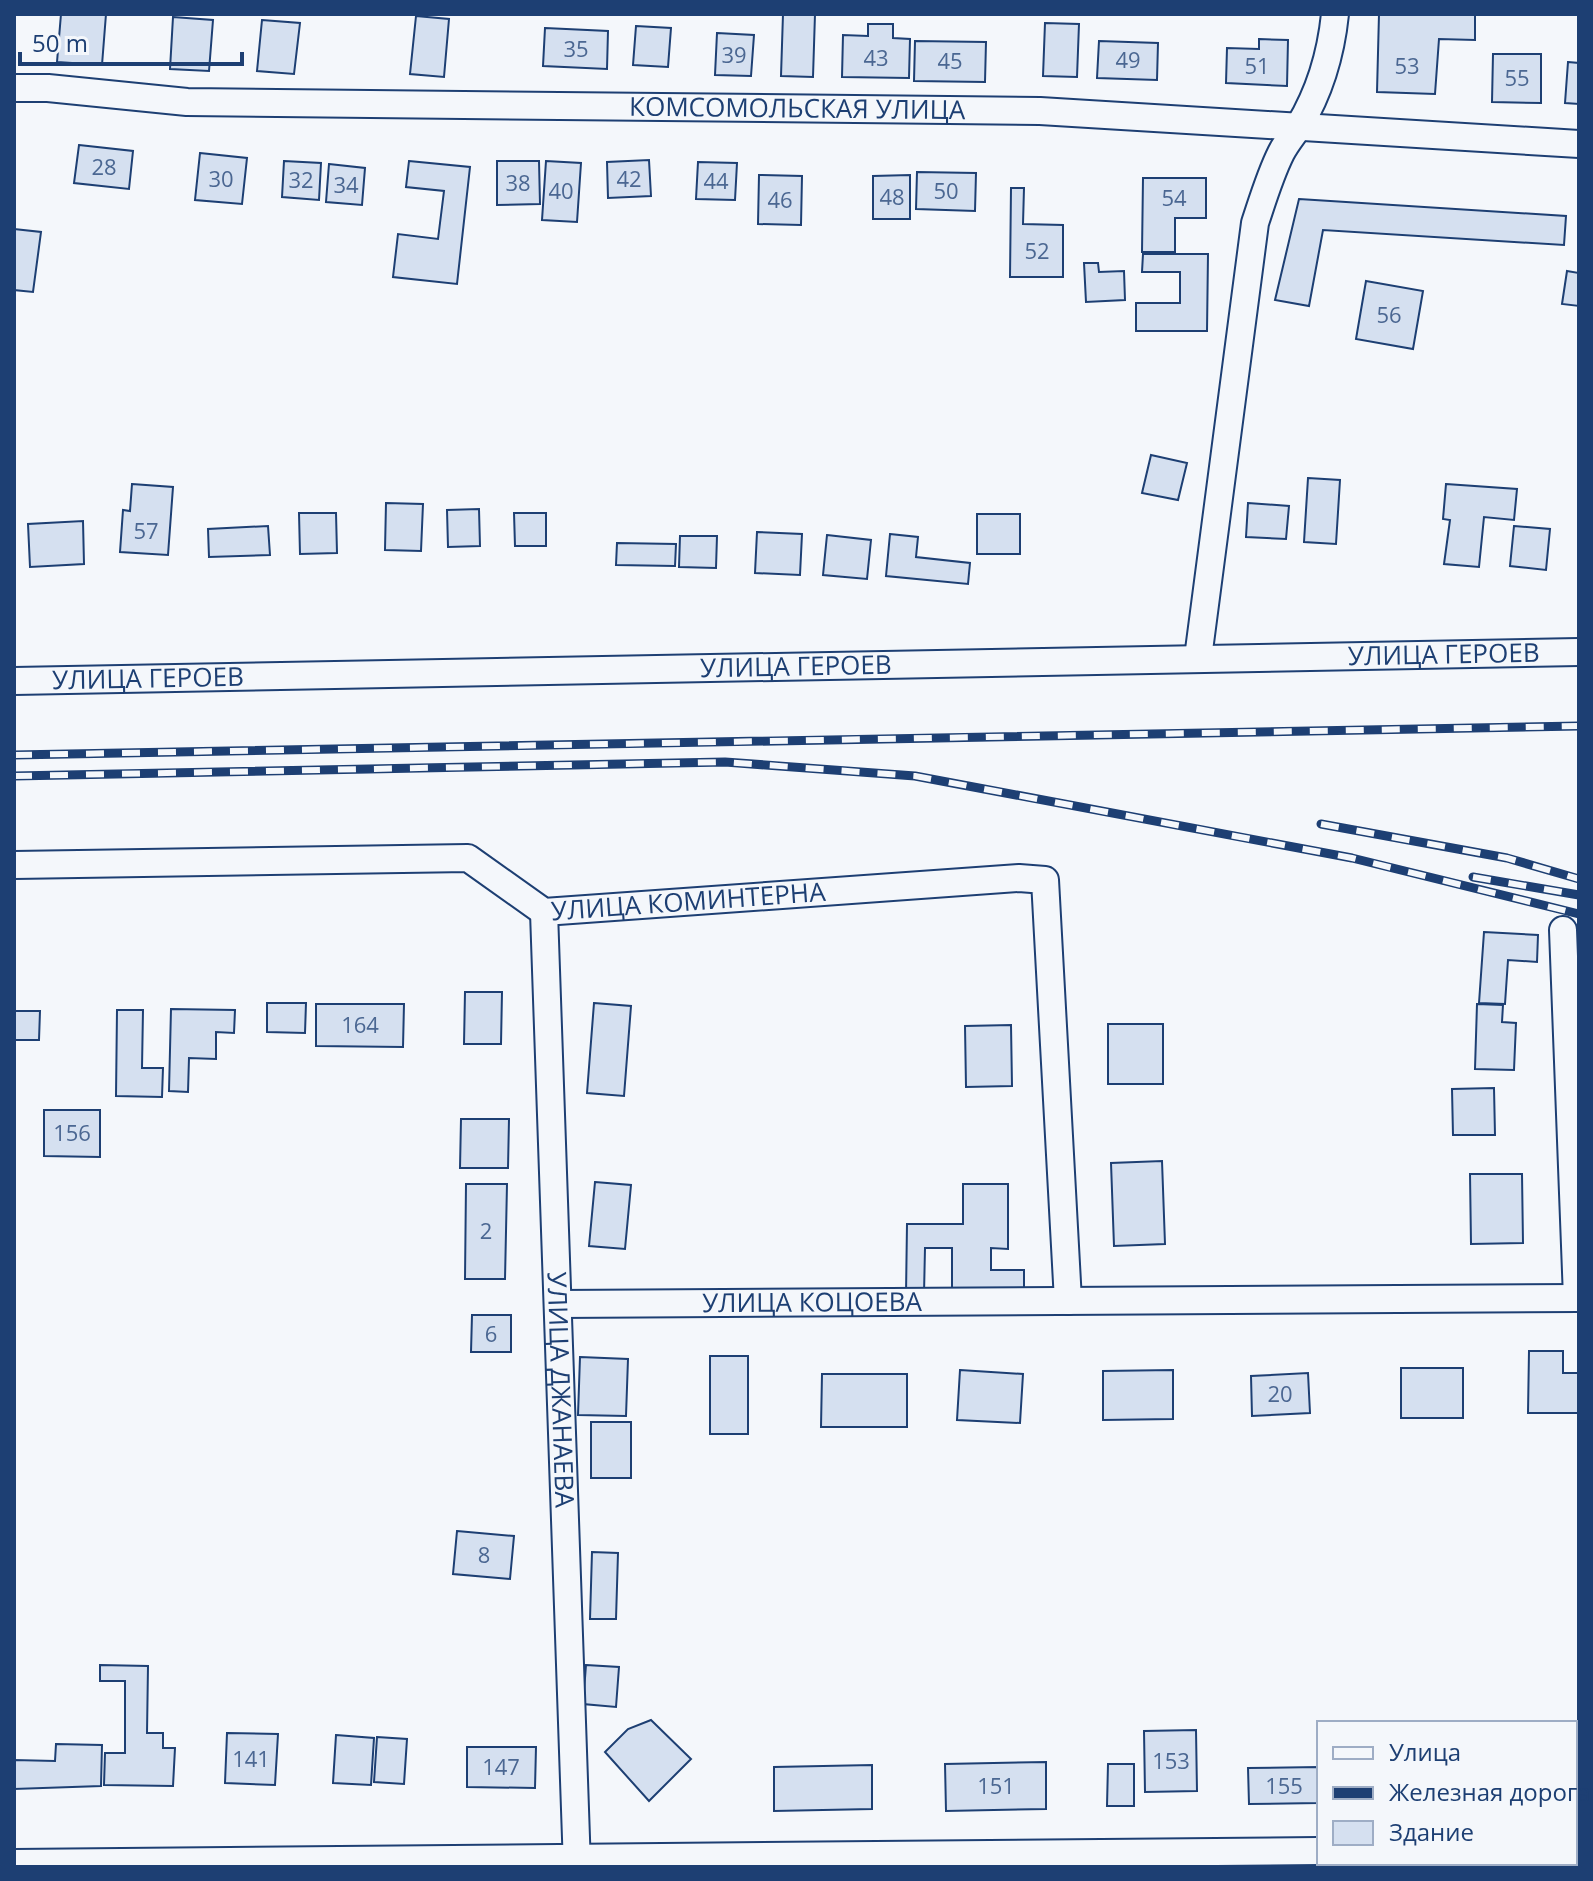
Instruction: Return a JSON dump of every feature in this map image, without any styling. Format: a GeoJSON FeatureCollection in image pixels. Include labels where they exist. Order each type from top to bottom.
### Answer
{"type":"FeatureCollection","features":[{"type":"Feature","properties":{"kind":"street"},"geometry":{"type":"LineString","coordinates":[[1198,658],[1255,223],[1272,173],[1317,91],[1335,14]]}},
{"type":"Feature","properties":{"kind":"street","name":"КОМСОМОЛЬСКАЯ УЛИЦА"},"geometry":{"type":"LineString","coordinates":[[14,88],[48,88],[187,102],[1040,111],[1579,144]]}},
{"type":"Feature","properties":{"kind":"street","name":"УЛИЦА ГЕРОЕВ"},"geometry":{"type":"LineString","coordinates":[[14,681],[1579,652]]}},
{"type":"Feature","properties":{"kind":"street","name":"УЛИЦА КОМИНТЕРНА"},"geometry":{"type":"LineString","coordinates":[[14,865],[468,858],[544,912],[1019,878],[1045,880],[1068,1301]]}},
{"type":"Feature","properties":{"kind":"street","name":"УЛИЦА ДЖАНАЕВА"},"geometry":{"type":"LineString","coordinates":[[544,912],[577,1863]]}},
{"type":"Feature","properties":{"kind":"street","name":"УЛИЦА КОЦОЕВА"},"geometry":{"type":"LineString","coordinates":[[558,1304],[1578,1298],[1563,930]]}},
{"type":"Feature","properties":{"kind":"street"},"geometry":{"type":"LineString","coordinates":[[14,1863],[577,1863],[1317,1851]]}},
{"type":"Feature","properties":{"kind":"building"},"geometry":{"type":"Polygon","coordinates":[[[61,14],[106,14],[102,65],[57,62],[61,14]]]}},
{"type":"Feature","properties":{"kind":"building"},"geometry":{"type":"Polygon","coordinates":[[[783,14],[815,14],[813,77],[781,76],[783,14]]]}},
{"type":"Feature","properties":{"kind":"building"},"geometry":{"type":"Polygon","coordinates":[[[1379,14],[1475,14],[1475,40],[1439,39],[1435,94],[1377,92],[1379,14]]]}},
{"type":"Feature","properties":{"kind":"building"},"geometry":{"type":"Polygon","coordinates":[[[416,16],[449,19],[444,77],[410,74],[416,16]]]}},
{"type":"Feature","properties":{"kind":"building"},"geometry":{"type":"Polygon","coordinates":[[[173,17],[213,20],[209,71],[170,69],[173,17]]]}},
{"type":"Feature","properties":{"kind":"building"},"geometry":{"type":"Polygon","coordinates":[[[262,20],[300,23],[294,74],[257,71],[262,20]]]}},
{"type":"Feature","properties":{"kind":"building"},"geometry":{"type":"Polygon","coordinates":[[[1045,23],[1079,24],[1077,77],[1043,76],[1045,23]]]}},
{"type":"Feature","properties":{"kind":"building"},"geometry":{"type":"Polygon","coordinates":[[[868,24],[893,24],[893,38],[910,39],[909,78],[842,77],[843,35],[868,36],[868,24]]]}},
{"type":"Feature","properties":{"kind":"building"},"geometry":{"type":"Polygon","coordinates":[[[636,26],[671,28],[668,67],[633,65],[636,26]]]}},
{"type":"Feature","properties":{"kind":"building"},"geometry":{"type":"Polygon","coordinates":[[[545,28],[608,31],[607,69],[543,66],[545,28]]]}},
{"type":"Feature","properties":{"kind":"building"},"geometry":{"type":"Polygon","coordinates":[[[717,33],[754,35],[751,76],[715,75],[717,33]]]}},
{"type":"Feature","properties":{"kind":"building"},"geometry":{"type":"Polygon","coordinates":[[[1259,39],[1288,40],[1287,86],[1226,83],[1227,48],[1259,49],[1259,39]]]}},
{"type":"Feature","properties":{"kind":"building"},"geometry":{"type":"Polygon","coordinates":[[[915,41],[986,42],[985,82],[914,81],[915,41]]]}},
{"type":"Feature","properties":{"kind":"building"},"geometry":{"type":"Polygon","coordinates":[[[1099,41],[1158,43],[1157,80],[1097,78],[1099,41]]]}},
{"type":"Feature","properties":{"kind":"building"},"geometry":{"type":"Polygon","coordinates":[[[1493,54],[1541,54],[1541,103],[1492,102],[1493,54]]]}},
{"type":"Feature","properties":{"kind":"building"},"geometry":{"type":"Polygon","coordinates":[[[1568,62],[1579,63],[1579,104],[1565,103],[1568,62]]]}},
{"type":"Feature","properties":{"kind":"building"},"geometry":{"type":"Polygon","coordinates":[[[79,145],[133,151],[129,189],[74,183],[79,145]]]}},
{"type":"Feature","properties":{"kind":"building"},"geometry":{"type":"Polygon","coordinates":[[[200,153],[247,158],[242,204],[195,200],[200,153]]]}},
{"type":"Feature","properties":{"kind":"building"},"geometry":{"type":"Polygon","coordinates":[[[649,160],[651,196],[608,198],[607,162],[649,160]]]}},
{"type":"Feature","properties":{"kind":"building"},"geometry":{"type":"Polygon","coordinates":[[[284,161],[321,163],[319,200],[282,197],[284,161]]]}},
{"type":"Feature","properties":{"kind":"building"},"geometry":{"type":"Polygon","coordinates":[[[409,161],[470,167],[457,284],[393,277],[398,234],[438,239],[444,191],[406,187],[409,161]]]}},
{"type":"Feature","properties":{"kind":"building"},"geometry":{"type":"Polygon","coordinates":[[[497,161],[539,161],[540,204],[497,205],[497,161]]]}},
{"type":"Feature","properties":{"kind":"building"},"geometry":{"type":"Polygon","coordinates":[[[546,161],[581,163],[577,222],[542,220],[546,161]]]}},
{"type":"Feature","properties":{"kind":"building"},"geometry":{"type":"Polygon","coordinates":[[[698,162],[737,163],[735,200],[696,199],[698,162]]]}},
{"type":"Feature","properties":{"kind":"building"},"geometry":{"type":"Polygon","coordinates":[[[329,164],[365,168],[362,205],[326,202],[329,164]]]}},
{"type":"Feature","properties":{"kind":"building"},"geometry":{"type":"Polygon","coordinates":[[[917,172],[976,173],[975,211],[916,209],[917,172]]]}},
{"type":"Feature","properties":{"kind":"building"},"geometry":{"type":"Polygon","coordinates":[[[759,175],[802,176],[801,225],[758,224],[759,175]]]}},
{"type":"Feature","properties":{"kind":"building"},"geometry":{"type":"Polygon","coordinates":[[[910,175],[910,219],[873,219],[873,176],[910,175]]]}},
{"type":"Feature","properties":{"kind":"building"},"geometry":{"type":"Polygon","coordinates":[[[1143,178],[1206,178],[1206,218],[1175,218],[1175,252],[1142,252],[1143,178]]]}},
{"type":"Feature","properties":{"kind":"building"},"geometry":{"type":"Polygon","coordinates":[[[1011,188],[1024,188],[1023,224],[1063,225],[1063,277],[1010,277],[1011,188]]]}},
{"type":"Feature","properties":{"kind":"building"},"geometry":{"type":"Polygon","coordinates":[[[1299,199],[1566,216],[1564,245],[1323,230],[1309,306],[1275,300],[1299,199]]]}},
{"type":"Feature","properties":{"kind":"building"},"geometry":{"type":"Polygon","coordinates":[[[14,229],[41,232],[33,292],[14,290],[14,229]]]}},
{"type":"Feature","properties":{"kind":"building"},"geometry":{"type":"Polygon","coordinates":[[[1143,254],[1208,254],[1207,331],[1136,331],[1136,303],[1180,303],[1180,272],[1142,272],[1143,254]]]}},
{"type":"Feature","properties":{"kind":"building"},"geometry":{"type":"Polygon","coordinates":[[[1084,263],[1098,263],[1099,272],[1124,271],[1125,300],[1086,302],[1084,263]]]}},
{"type":"Feature","properties":{"kind":"building"},"geometry":{"type":"Polygon","coordinates":[[[1567,271],[1579,273],[1579,306],[1562,304],[1567,271]]]}},
{"type":"Feature","properties":{"kind":"building"},"geometry":{"type":"Polygon","coordinates":[[[1366,281],[1423,291],[1413,349],[1356,339],[1366,281]]]}},
{"type":"Feature","properties":{"kind":"building"},"geometry":{"type":"Polygon","coordinates":[[[1151,455],[1187,463],[1178,500],[1142,493],[1151,455]]]}},
{"type":"Feature","properties":{"kind":"building"},"geometry":{"type":"Polygon","coordinates":[[[1308,478],[1340,480],[1336,544],[1304,542],[1308,478]]]}},
{"type":"Feature","properties":{"kind":"building"},"geometry":{"type":"Polygon","coordinates":[[[132,484],[173,487],[168,555],[120,552],[123,510],[130,511],[132,484]]]}},
{"type":"Feature","properties":{"kind":"building"},"geometry":{"type":"Polygon","coordinates":[[[1446,484],[1517,489],[1514,520],[1484,517],[1479,567],[1444,564],[1450,520],[1443,519],[1446,484]]]}},
{"type":"Feature","properties":{"kind":"building"},"geometry":{"type":"Polygon","coordinates":[[[386,503],[423,504],[421,551],[385,550],[386,503]]]}},
{"type":"Feature","properties":{"kind":"building"},"geometry":{"type":"Polygon","coordinates":[[[1248,503],[1289,506],[1286,539],[1246,537],[1248,503]]]}},
{"type":"Feature","properties":{"kind":"building"},"geometry":{"type":"Polygon","coordinates":[[[479,509],[480,546],[448,547],[447,510],[479,509]]]}},
{"type":"Feature","properties":{"kind":"building"},"geometry":{"type":"Polygon","coordinates":[[[299,513],[336,513],[337,553],[300,554],[299,513]]]}},
{"type":"Feature","properties":{"kind":"building"},"geometry":{"type":"Polygon","coordinates":[[[514,513],[546,513],[546,546],[515,546],[514,513]]]}},
{"type":"Feature","properties":{"kind":"building"},"geometry":{"type":"Polygon","coordinates":[[[977,514],[1020,514],[1020,554],[977,554],[977,514]]]}},
{"type":"Feature","properties":{"kind":"building"},"geometry":{"type":"Polygon","coordinates":[[[83,521],[84,564],[30,567],[28,524],[83,521]]]}},
{"type":"Feature","properties":{"kind":"building"},"geometry":{"type":"Polygon","coordinates":[[[268,526],[270,555],[209,557],[208,529],[268,526]]]}},
{"type":"Feature","properties":{"kind":"building"},"geometry":{"type":"Polygon","coordinates":[[[1514,526],[1550,529],[1546,570],[1510,566],[1514,526]]]}},
{"type":"Feature","properties":{"kind":"building"},"geometry":{"type":"Polygon","coordinates":[[[757,532],[802,534],[800,575],[755,573],[757,532]]]}},
{"type":"Feature","properties":{"kind":"building"},"geometry":{"type":"Polygon","coordinates":[[[890,534],[918,537],[916,557],[970,563],[968,584],[886,576],[890,534]]]}},
{"type":"Feature","properties":{"kind":"building"},"geometry":{"type":"Polygon","coordinates":[[[827,535],[871,540],[867,579],[823,575],[827,535]]]}},
{"type":"Feature","properties":{"kind":"building"},"geometry":{"type":"Polygon","coordinates":[[[680,536],[717,536],[716,568],[679,567],[680,536]]]}},
{"type":"Feature","properties":{"kind":"building"},"geometry":{"type":"Polygon","coordinates":[[[617,543],[676,544],[675,566],[616,565],[617,543]]]}},
{"type":"Feature","properties":{"kind":"building"},"geometry":{"type":"Polygon","coordinates":[[[1484,932],[1538,935],[1537,962],[1508,960],[1505,1004],[1479,1003],[1484,932]]]}},
{"type":"Feature","properties":{"kind":"building"},"geometry":{"type":"Polygon","coordinates":[[[465,992],[502,992],[501,1044],[464,1044],[465,992]]]}},
{"type":"Feature","properties":{"kind":"building"},"geometry":{"type":"Polygon","coordinates":[[[267,1003],[306,1003],[305,1033],[267,1032],[267,1003]]]}},
{"type":"Feature","properties":{"kind":"building"},"geometry":{"type":"Polygon","coordinates":[[[594,1003],[631,1006],[624,1096],[587,1093],[594,1003]]]}},
{"type":"Feature","properties":{"kind":"building"},"geometry":{"type":"Polygon","coordinates":[[[316,1004],[404,1004],[403,1047],[316,1046],[316,1004]]]}},
{"type":"Feature","properties":{"kind":"building"},"geometry":{"type":"Polygon","coordinates":[[[1477,1004],[1503,1005],[1502,1022],[1516,1023],[1514,1070],[1475,1069],[1477,1004]]]}},
{"type":"Feature","properties":{"kind":"building"},"geometry":{"type":"Polygon","coordinates":[[[171,1009],[235,1010],[234,1033],[216,1032],[216,1059],[189,1058],[188,1092],[169,1091],[171,1009]]]}},
{"type":"Feature","properties":{"kind":"building"},"geometry":{"type":"Polygon","coordinates":[[[117,1010],[143,1010],[142,1068],[163,1068],[162,1097],[116,1096],[117,1010]]]}},
{"type":"Feature","properties":{"kind":"building"},"geometry":{"type":"Polygon","coordinates":[[[14,1011],[40,1011],[39,1040],[14,1040],[14,1011]]]}},
{"type":"Feature","properties":{"kind":"building"},"geometry":{"type":"Polygon","coordinates":[[[1108,1024],[1163,1024],[1163,1084],[1108,1084],[1108,1024]]]}},
{"type":"Feature","properties":{"kind":"building"},"geometry":{"type":"Polygon","coordinates":[[[1011,1025],[1012,1086],[966,1087],[965,1026],[1011,1025]]]}},
{"type":"Feature","properties":{"kind":"building"},"geometry":{"type":"Polygon","coordinates":[[[1494,1088],[1495,1135],[1453,1135],[1452,1089],[1494,1088]]]}},
{"type":"Feature","properties":{"kind":"building"},"geometry":{"type":"Polygon","coordinates":[[[44,1110],[100,1110],[100,1157],[44,1156],[44,1110]]]}},
{"type":"Feature","properties":{"kind":"building"},"geometry":{"type":"Polygon","coordinates":[[[461,1119],[509,1119],[508,1168],[460,1168],[461,1119]]]}},
{"type":"Feature","properties":{"kind":"building"},"geometry":{"type":"Polygon","coordinates":[[[1162,1161],[1165,1244],[1114,1246],[1111,1163],[1162,1161]]]}},
{"type":"Feature","properties":{"kind":"building"},"geometry":{"type":"Polygon","coordinates":[[[1470,1174],[1522,1174],[1523,1243],[1471,1244],[1470,1174]]]}},
{"type":"Feature","properties":{"kind":"building"},"geometry":{"type":"Polygon","coordinates":[[[595,1182],[631,1185],[625,1249],[589,1246],[595,1182]]]}},
{"type":"Feature","properties":{"kind":"building"},"geometry":{"type":"Polygon","coordinates":[[[466,1184],[507,1184],[505,1279],[465,1279],[466,1184]]]}},
{"type":"Feature","properties":{"kind":"building"},"geometry":{"type":"Polygon","coordinates":[[[963,1184],[1008,1184],[1008,1249],[991,1248],[991,1270],[1024,1270],[1024,1291],[952,1290],[952,1248],[925,1248],[924,1294],[906,1294],[907,1224],[963,1224],[963,1184]]]}},
{"type":"Feature","properties":{"kind":"building"},"geometry":{"type":"Polygon","coordinates":[[[472,1315],[511,1315],[511,1352],[471,1352],[472,1315]]]}},
{"type":"Feature","properties":{"kind":"building"},"geometry":{"type":"Polygon","coordinates":[[[1529,1351],[1563,1351],[1563,1373],[1579,1373],[1579,1413],[1528,1413],[1529,1351]]]}},
{"type":"Feature","properties":{"kind":"building"},"geometry":{"type":"Polygon","coordinates":[[[710,1356],[748,1356],[748,1434],[710,1434],[710,1356]]]}},
{"type":"Feature","properties":{"kind":"building"},"geometry":{"type":"Polygon","coordinates":[[[580,1357],[628,1359],[626,1416],[578,1415],[580,1357]]]}},
{"type":"Feature","properties":{"kind":"building"},"geometry":{"type":"Polygon","coordinates":[[[1401,1368],[1463,1368],[1463,1418],[1401,1418],[1401,1368]]]}},
{"type":"Feature","properties":{"kind":"building"},"geometry":{"type":"Polygon","coordinates":[[[960,1370],[1023,1374],[1020,1423],[957,1420],[960,1370]]]}},
{"type":"Feature","properties":{"kind":"building"},"geometry":{"type":"Polygon","coordinates":[[[1173,1370],[1173,1419],[1103,1420],[1103,1371],[1173,1370]]]}},
{"type":"Feature","properties":{"kind":"building"},"geometry":{"type":"Polygon","coordinates":[[[1308,1373],[1310,1413],[1252,1416],[1251,1376],[1308,1373]]]}},
{"type":"Feature","properties":{"kind":"building"},"geometry":{"type":"Polygon","coordinates":[[[822,1374],[907,1374],[907,1427],[821,1427],[822,1374]]]}},
{"type":"Feature","properties":{"kind":"building"},"geometry":{"type":"Polygon","coordinates":[[[591,1422],[631,1422],[631,1478],[591,1478],[591,1422]]]}},
{"type":"Feature","properties":{"kind":"building"},"geometry":{"type":"Polygon","coordinates":[[[457,1531],[514,1536],[510,1579],[453,1574],[457,1531]]]}},
{"type":"Feature","properties":{"kind":"building"},"geometry":{"type":"Polygon","coordinates":[[[592,1552],[618,1553],[616,1619],[590,1619],[592,1552]]]}},
{"type":"Feature","properties":{"kind":"building"},"geometry":{"type":"Polygon","coordinates":[[[100,1665],[148,1666],[147,1733],[163,1733],[163,1748],[175,1748],[173,1786],[104,1785],[105,1753],[125,1753],[125,1681],[100,1681],[100,1665]]]}},
{"type":"Feature","properties":{"kind":"building"},"geometry":{"type":"Polygon","coordinates":[[[586,1665],[619,1667],[616,1707],[583,1704],[586,1665]]]}},
{"type":"Feature","properties":{"kind":"building"},"geometry":{"type":"Polygon","coordinates":[[[651,1720],[691,1759],[649,1801],[605,1752],[628,1729],[651,1720]]]}},
{"type":"Feature","properties":{"kind":"building"},"geometry":{"type":"Polygon","coordinates":[[[1196,1730],[1197,1791],[1145,1792],[1144,1731],[1196,1730]]]}},
{"type":"Feature","properties":{"kind":"building"},"geometry":{"type":"Polygon","coordinates":[[[227,1733],[278,1734],[275,1785],[225,1783],[227,1733]]]}},
{"type":"Feature","properties":{"kind":"building"},"geometry":{"type":"Polygon","coordinates":[[[336,1735],[374,1738],[371,1785],[333,1783],[336,1735]]]}},
{"type":"Feature","properties":{"kind":"building"},"geometry":{"type":"Polygon","coordinates":[[[377,1737],[407,1739],[404,1784],[374,1782],[377,1737]]]}},
{"type":"Feature","properties":{"kind":"building"},"geometry":{"type":"Polygon","coordinates":[[[1577,1742],[1579,1743],[1577,1806],[1577,1742]]]}},
{"type":"Feature","properties":{"kind":"building"},"geometry":{"type":"Polygon","coordinates":[[[56,1744],[102,1745],[101,1786],[14,1789],[14,1760],[55,1761],[56,1744]]]}},
{"type":"Feature","properties":{"kind":"building"},"geometry":{"type":"Polygon","coordinates":[[[467,1747],[536,1747],[535,1788],[467,1787],[467,1747]]]}},
{"type":"Feature","properties":{"kind":"building"},"geometry":{"type":"Polygon","coordinates":[[[1046,1762],[1046,1809],[946,1811],[945,1764],[1046,1762]]]}},
{"type":"Feature","properties":{"kind":"building"},"geometry":{"type":"Polygon","coordinates":[[[1108,1764],[1134,1764],[1134,1806],[1107,1806],[1108,1764]]]}},
{"type":"Feature","properties":{"kind":"building"},"geometry":{"type":"Polygon","coordinates":[[[872,1765],[872,1809],[774,1811],[774,1767],[872,1765]]]}},
{"type":"Feature","properties":{"kind":"building"},"geometry":{"type":"Polygon","coordinates":[[[1317,1767],[1317,1803],[1249,1804],[1248,1768],[1317,1767]]]}},
{"type":"Feature","properties":{"kind":"railway"},"geometry":{"type":"LineString","coordinates":[[14,755],[1579,726]]}},
{"type":"Feature","properties":{"kind":"railway"},"geometry":{"type":"LineString","coordinates":[[14,776],[725,762],[915,776],[1352,858],[1579,914]]}},
{"type":"Feature","properties":{"kind":"railway"},"geometry":{"type":"LineString","coordinates":[[1321,824],[1507,858],[1579,879]]}},
{"type":"Feature","properties":{"kind":"railway"},"geometry":{"type":"LineString","coordinates":[[1473,877],[1579,895]]}}]}
